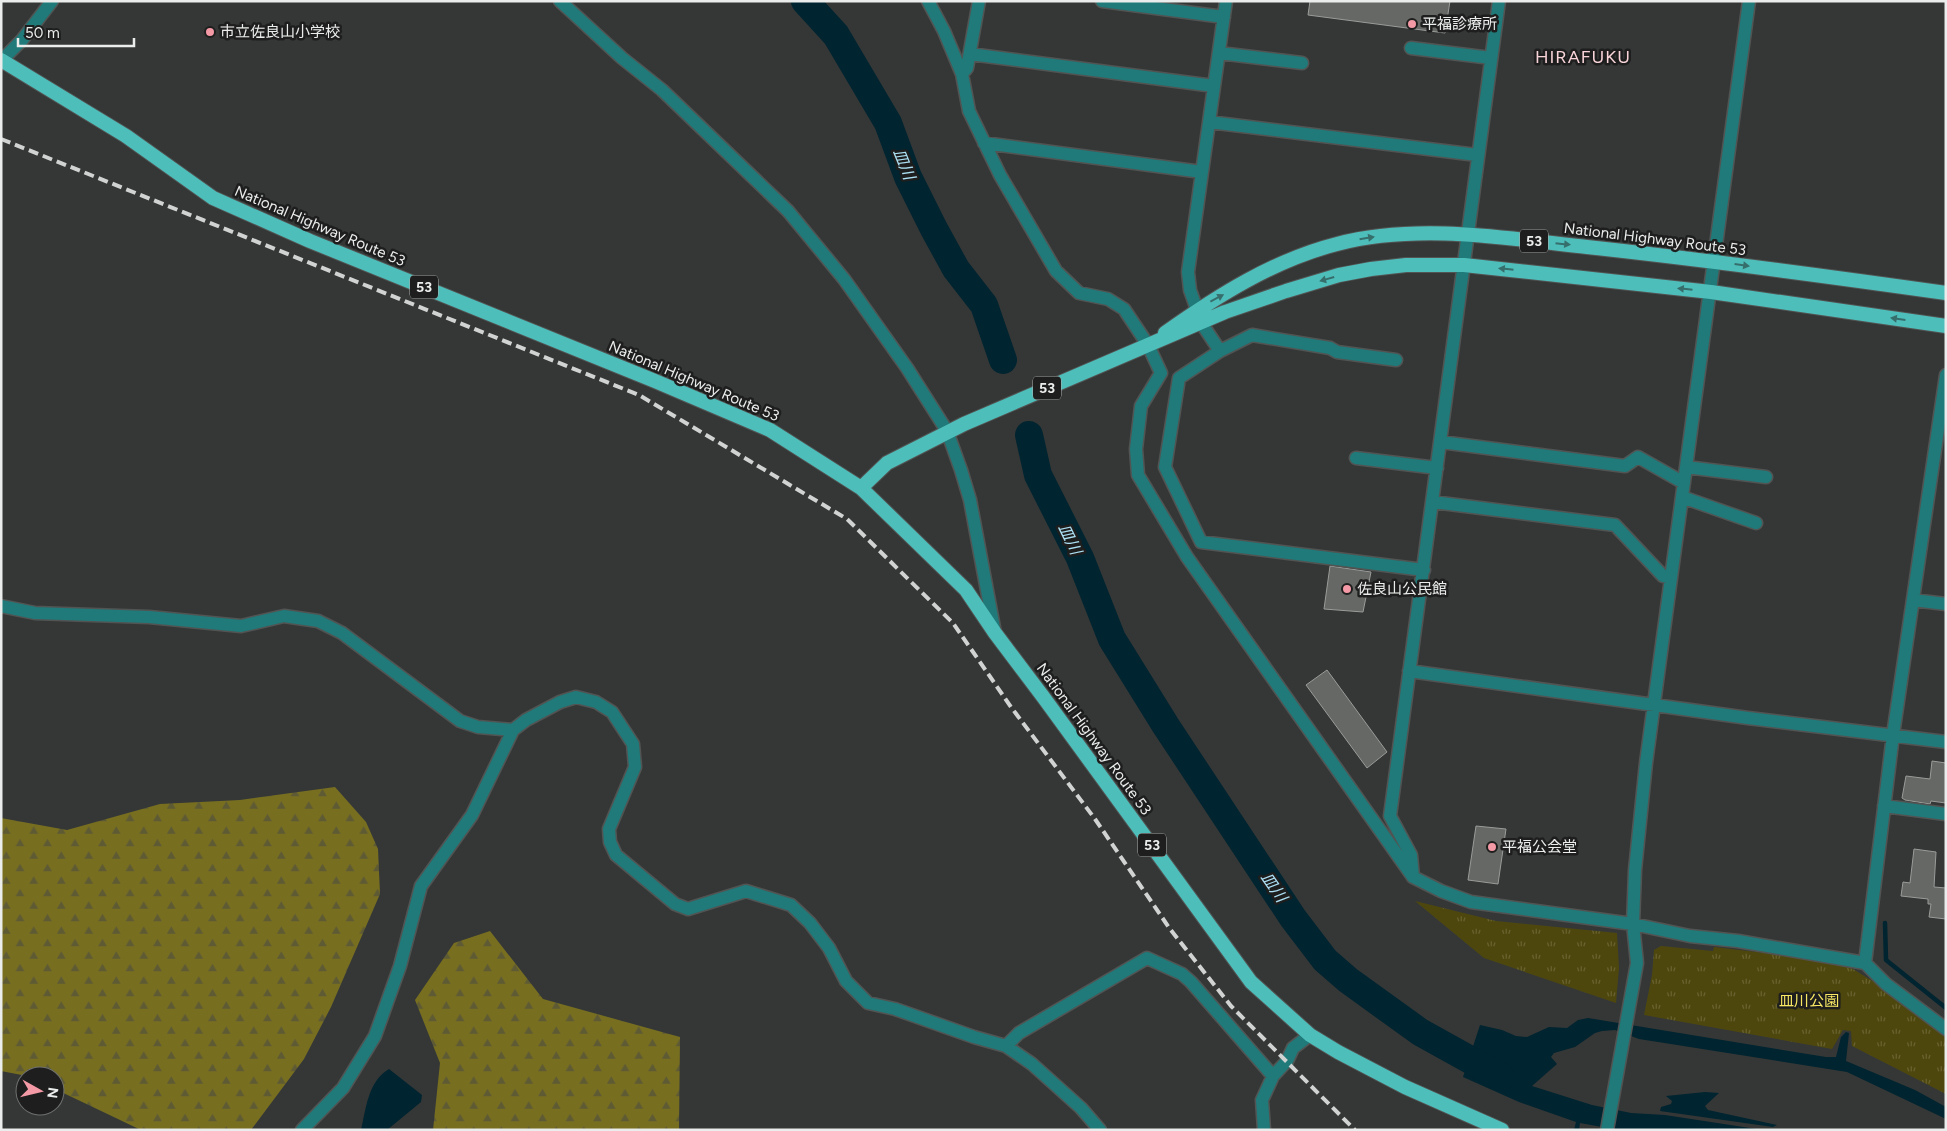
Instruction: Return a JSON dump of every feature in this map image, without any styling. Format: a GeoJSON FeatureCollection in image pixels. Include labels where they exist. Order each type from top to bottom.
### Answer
{"type":"FeatureCollection","features":[{"type":"Feature","properties":{"kind":"highway","name":"National Highway Route 53"},"geometry":{"type":"LineString","coordinates":[[1,60],[126,136],[213,198],[770,430],[861,488],[966,590],[995,633],[1251,982],[1310,1035],[1338,1052],[1405,1088],[1502,1130]]}},
{"type":"Feature","properties":{"kind":"highway","name":"National Highway Route 53"},"geometry":{"type":"LineString","coordinates":[[1148,345],[1198,308],[1276,266],[1337,244],[1401,234],[1469,234],[1715,261],[1946,293]]}},
{"type":"Feature","properties":{"kind":"highway","name":"National Highway Route 53"},"geometry":{"type":"LineString","coordinates":[[861,488],[887,463],[947,431],[1242,306],[1339,275],[1406,265],[1464,265],[1711,292],[1946,326]]}},
{"type":"Feature","properties":{"kind":"street"},"geometry":{"type":"LineString","coordinates":[[1,60],[22,40],[52,1]]}},
{"type":"Feature","properties":{"kind":"street"},"geometry":{"type":"LineString","coordinates":[[560,1],[622,58],[662,90],[788,211],[844,280],[907,368],[947,431],[970,500],[995,633]]}},
{"type":"Feature","properties":{"kind":"street"},"geometry":{"type":"LineString","coordinates":[[928,1],[944,31],[962,74],[969,111],[984,143],[1000,175],[1056,271],[1079,293],[1108,299],[1124,309],[1148,345],[1161,373],[1141,406],[1136,449],[1138,475],[1187,557],[1412,877],[1441,891],[1471,902],[1633,924],[1690,936],[1738,941],[1865,963],[1886,984],[1946,1029]]}},
{"type":"Feature","properties":{"kind":"street"},"geometry":{"type":"LineString","coordinates":[[962,74],[967,68],[979,1]]}},
{"type":"Feature","properties":{"kind":"street"},"geometry":{"type":"LineString","coordinates":[[1102,1],[1224,17]]}},
{"type":"Feature","properties":{"kind":"street"},"geometry":{"type":"LineString","coordinates":[[1220,351],[1202,324],[1198,308],[1190,290],[1188,272],[1226,1]]}},
{"type":"Feature","properties":{"kind":"street"},"geometry":{"type":"LineString","coordinates":[[1412,877],[1412,855],[1390,816],[1499,1]]}},
{"type":"Feature","properties":{"kind":"street"},"geometry":{"type":"LineString","coordinates":[[1607,1130],[1637,963],[1633,924],[1635,870],[1654,703],[1749,1]]}},
{"type":"Feature","properties":{"kind":"street"},"geometry":{"type":"LineString","coordinates":[[1412,48],[1491,58]]}},
{"type":"Feature","properties":{"kind":"street"},"geometry":{"type":"LineString","coordinates":[[970,54],[1214,86]]}},
{"type":"Feature","properties":{"kind":"street"},"geometry":{"type":"LineString","coordinates":[[1219,54],[1302,63]]}},
{"type":"Feature","properties":{"kind":"street"},"geometry":{"type":"LineString","coordinates":[[1209,122],[1477,155]]}},
{"type":"Feature","properties":{"kind":"street"},"geometry":{"type":"LineString","coordinates":[[984,143],[1202,172]]}},
{"type":"Feature","properties":{"kind":"street"},"geometry":{"type":"LineString","coordinates":[[1200,542],[1165,467],[1179,378],[1220,351],[1252,335],[1330,348],[1337,352],[1396,360]]}},
{"type":"Feature","properties":{"kind":"street"},"geometry":{"type":"LineString","coordinates":[[1865,963],[1893,735],[1946,375]]}},
{"type":"Feature","properties":{"kind":"street"},"geometry":{"type":"LineString","coordinates":[[1441,442],[1625,466],[1638,457],[1684,483]]}},
{"type":"Feature","properties":{"kind":"street"},"geometry":{"type":"LineString","coordinates":[[1356,458],[1437,468]]}},
{"type":"Feature","properties":{"kind":"street"},"geometry":{"type":"LineString","coordinates":[[1686,467],[1766,477]]}},
{"type":"Feature","properties":{"kind":"street"},"geometry":{"type":"LineString","coordinates":[[1682,497],[1756,523]]}},
{"type":"Feature","properties":{"kind":"street"},"geometry":{"type":"LineString","coordinates":[[1433,502],[1615,525],[1663,576],[1671,578]]}},
{"type":"Feature","properties":{"kind":"street"},"geometry":{"type":"LineString","coordinates":[[1187,557],[1200,542]]}},
{"type":"Feature","properties":{"kind":"street"},"geometry":{"type":"LineString","coordinates":[[1200,542],[1424,570]]}},
{"type":"Feature","properties":{"kind":"street"},"geometry":{"type":"LineString","coordinates":[[1913,600],[1946,604]]}},
{"type":"Feature","properties":{"kind":"street"},"geometry":{"type":"LineString","coordinates":[[1,606],[35,613],[149,617],[242,626],[284,616],[318,622],[342,633],[460,721],[478,727],[514,730]]}},
{"type":"Feature","properties":{"kind":"street"},"geometry":{"type":"LineString","coordinates":[[1409,671],[1654,703],[1748,718],[1946,742]]}},
{"type":"Feature","properties":{"kind":"street"},"geometry":{"type":"LineString","coordinates":[[302,1130],[343,1088],[375,1036],[400,966],[421,886],[472,815],[514,730],[526,720],[560,702],[576,697],[596,702],[612,712],[633,744],[635,767],[610,829],[610,842],[616,855],[660,892],[675,904],[688,909],[746,891],[792,905],[810,923],[829,948],[846,981],[868,1003],[895,1009],[974,1037],[1006,1046],[1032,1064],[1081,1108],[1100,1130]]}},
{"type":"Feature","properties":{"kind":"street"},"geometry":{"type":"LineString","coordinates":[[1884,806],[1946,814]]}},
{"type":"Feature","properties":{"kind":"street"},"geometry":{"type":"LineString","coordinates":[[1371,818],[1390,816]]}},
{"type":"Feature","properties":{"kind":"street"},"geometry":{"type":"LineString","coordinates":[[1006,1046],[1019,1033],[1147,958],[1187,978],[1273,1076]]}},
{"type":"Feature","properties":{"kind":"street"},"geometry":{"type":"LineString","coordinates":[[1264,1130],[1262,1100],[1273,1076],[1287,1061],[1293,1048],[1310,1035]]}},
{"type":"Feature","properties":{"kind":"green space"},"geometry":{"type":"Polygon","coordinates":[[[335,787],[366,822],[378,849],[380,894],[331,1007],[304,1059],[251,1130],[141,1130],[65,1094],[65,1066],[15,1066],[15,1074],[1,1071],[1,818],[67,830],[160,804],[240,800],[335,787]]]}},
{"type":"Feature","properties":{"kind":"green space"},"geometry":{"type":"Polygon","coordinates":[[[1415,901],[1496,921],[1617,933],[1619,968],[1616,1003],[1484,958],[1415,901]]]}},
{"type":"Feature","properties":{"kind":"green space"},"geometry":{"type":"Polygon","coordinates":[[[490,931],[543,999],[680,1037],[679,1130],[433,1130],[440,1063],[415,1000],[454,943],[490,931]]]}},
{"type":"Feature","properties":{"kind":"green space","name":"皿川公園"},"geometry":{"type":"Polygon","coordinates":[[[1661,946],[1713,951],[1714,947],[1823,960],[1853,969],[1879,985],[1946,1038],[1946,1094],[1852,1046],[1851,1031],[1843,1030],[1832,1049],[1644,1015],[1652,975],[1654,950],[1661,946]]]}},
{"type":"Feature","properties":{"kind":"water"},"geometry":{"type":"Polygon","coordinates":[[[1588,1018],[1826,1057],[1836,1057],[1841,1037],[1846,1032],[1849,1033],[1846,1061],[1915,1090],[1946,1107],[1946,1119],[1847,1072],[1639,1039],[1615,1030],[1595,1033],[1575,1047],[1554,1053],[1551,1057],[1557,1064],[1532,1086],[1592,1105],[1631,1113],[1665,1115],[1763,1130],[1619,1130],[1580,1123],[1579,1130],[1574,1130],[1576,1122],[1519,1102],[1463,1077],[1480,1025],[1502,1030],[1516,1036],[1527,1037],[1549,1027],[1567,1028],[1578,1020],[1588,1018]]]}},
{"type":"Feature","properties":{"kind":"water"},"geometry":{"type":"Polygon","coordinates":[[[389,1069],[422,1095],[421,1102],[387,1130],[361,1130],[372,1088],[382,1074],[389,1069]]]}},
{"type":"Feature","properties":{"kind":"water"},"geometry":{"type":"Polygon","coordinates":[[[1705,1092],[1719,1093],[1705,1106],[1708,1110],[1777,1125],[1773,1127],[1660,1111],[1661,1107],[1671,1104],[1672,1101],[1666,1096],[1705,1092]]]}},
{"type":"Feature","properties":{"kind":"building","name":"平福診療所"},"geometry":{"type":"Polygon","coordinates":[[[1310,1],[1450,1],[1445,33],[1308,15],[1310,1]]]}},
{"type":"Feature","properties":{"kind":"building","name":"佐良山公民館"},"geometry":{"type":"Polygon","coordinates":[[[1330,566],[1371,572],[1363,612],[1324,609],[1330,566]]]}},
{"type":"Feature","properties":{"kind":"building"},"geometry":{"type":"Polygon","coordinates":[[[1327,670],[1387,752],[1367,768],[1306,685],[1327,670]]]}},
{"type":"Feature","properties":{"kind":"building"},"geometry":{"type":"Polygon","coordinates":[[[1932,761],[1946,763],[1946,803],[1931,801],[1930,804],[1902,798],[1906,776],[1930,779],[1932,761]]]}},
{"type":"Feature","properties":{"kind":"building","name":"平福公会堂"},"geometry":{"type":"Polygon","coordinates":[[[1476,826],[1506,829],[1498,884],[1468,880],[1476,826]]]}},
{"type":"Feature","properties":{"kind":"building"},"geometry":{"type":"Polygon","coordinates":[[[1914,849],[1936,852],[1934,887],[1946,888],[1946,919],[1929,917],[1931,904],[1928,904],[1928,899],[1901,896],[1903,882],[1910,883],[1914,849]]]}},
{"type":"Feature","properties":{"kind":"waterway","name":"皿川"},"geometry":{"type":"LineString","coordinates":[[805,1],[836,35],[888,123],[908,177],[934,229],[956,269],[984,305],[1003,360]]}},
{"type":"Feature","properties":{"kind":"waterway","name":"皿川"},"geometry":{"type":"LineString","coordinates":[[1029,435],[1038,475],[1080,558],[1112,639],[1166,726],[1293,918],[1325,960],[1348,980],[1420,1032],[1501,1077]]}},
{"type":"Feature","properties":{"kind":"waterway"},"geometry":{"type":"LineString","coordinates":[[1885,923],[1886,960],[1946,1008]]}},
{"type":"Feature","properties":{"kind":"railway"},"geometry":{"type":"LineString","coordinates":[[1,139],[639,395],[847,519],[953,623],[1011,707],[1095,819],[1170,929],[1231,1006],[1355,1130]]}},
{"type":"Feature","properties":{"kind":"place","name":"平福診療所"},"geometry":{"type":"Point","coordinates":[1412,24]}},
{"type":"Feature","properties":{"kind":"place","name":"市立佐良山小学校"},"geometry":{"type":"Point","coordinates":[210,32]}},
{"type":"Feature","properties":{"kind":"place","name":"佐良山公民館"},"geometry":{"type":"Point","coordinates":[1347,589]}},
{"type":"Feature","properties":{"kind":"place","name":"平福公会堂"},"geometry":{"type":"Point","coordinates":[1492,847]}},
{"type":"Feature","properties":{"kind":"district","name":"HIRAFUKU"},"geometry":{"type":"Point","coordinates":[1583,57]}}]}
